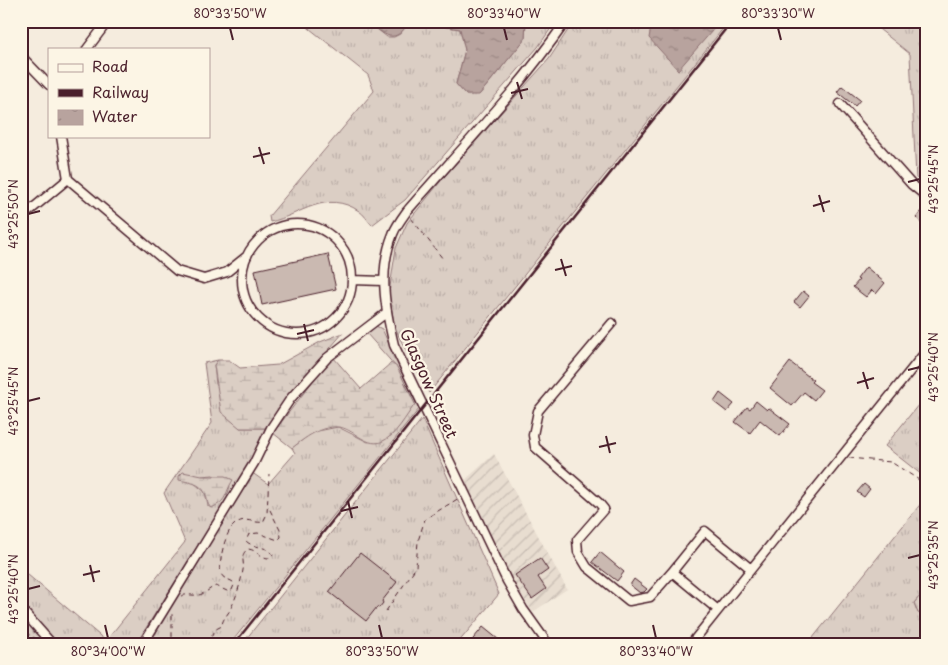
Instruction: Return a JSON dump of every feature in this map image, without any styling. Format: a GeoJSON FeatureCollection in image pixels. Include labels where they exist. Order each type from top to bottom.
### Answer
{"type":"FeatureCollection","features":[{"type":"Feature","properties":{"kind":"street"},"geometry":{"type":"LineString","coordinates":[[88,48],[108,21]]}},
{"type":"Feature","properties":{"kind":"street","name":"Glasgow Street"},"geometry":{"type":"LineString","coordinates":[[548,644],[523,609],[507,581],[394,345],[386,312],[383,281],[393,234],[407,211],[524,78],[566,21]]}},
{"type":"Feature","properties":{"kind":"street"},"geometry":{"type":"LineString","coordinates":[[21,56],[48,84]]}},
{"type":"Feature","properties":{"kind":"street"},"geometry":{"type":"LineString","coordinates":[[840,104],[912,185],[927,197]]}},
{"type":"Feature","properties":{"kind":"street"},"geometry":{"type":"LineString","coordinates":[[61,138],[68,179],[177,271],[204,279],[228,272],[248,255]]}},
{"type":"Feature","properties":{"kind":"street"},"geometry":{"type":"LineString","coordinates":[[21,218],[68,179]]}},
{"type":"Feature","properties":{"kind":"street"},"geometry":{"type":"LineString","coordinates":[[302,224],[320,228],[336,239],[347,254],[352,272],[352,280],[351,291],[344,307],[333,320],[318,329],[302,333],[284,332],[268,326],[255,314],[246,300],[242,283],[244,264],[252,247],[266,234],[283,225],[302,224]]}},
{"type":"Feature","properties":{"kind":"street"},"geometry":{"type":"LineString","coordinates":[[352,280],[383,281]]}},
{"type":"Feature","properties":{"kind":"street"},"geometry":{"type":"LineString","coordinates":[[143,644],[254,463],[271,428],[291,398],[327,358],[386,312]]}},
{"type":"Feature","properties":{"kind":"street"},"geometry":{"type":"LineString","coordinates":[[612,323],[538,411],[533,435],[536,447],[599,503],[604,510],[577,540],[578,552],[587,567],[628,602],[650,597],[705,531],[750,569]]}},
{"type":"Feature","properties":{"kind":"street"},"geometry":{"type":"LineString","coordinates":[[691,644],[927,350]]}},
{"type":"Feature","properties":{"kind":"street"},"geometry":{"type":"LineString","coordinates":[[672,572],[718,610]]}},
{"type":"Feature","properties":{"kind":"street"},"geometry":{"type":"LineString","coordinates":[[21,609],[52,644]]}},
{"type":"Feature","properties":{"kind":"path"},"geometry":{"type":"LineString","coordinates":[[407,211],[423,236],[431,242],[443,259]]}},
{"type":"Feature","properties":{"kind":"path"},"geometry":{"type":"LineString","coordinates":[[840,457],[891,462],[927,485]]}},
{"type":"Feature","properties":{"kind":"path"},"geometry":{"type":"LineString","coordinates":[[180,597],[187,594],[200,595],[216,586],[228,592],[232,590],[233,582],[224,578],[220,572],[224,544],[228,533],[234,525],[243,520],[263,522],[267,514],[269,474]]}},
{"type":"Feature","properties":{"kind":"path"},"geometry":{"type":"LineString","coordinates":[[386,611],[416,567],[418,541],[425,519],[466,495]]}},
{"type":"Feature","properties":{"kind":"path"},"geometry":{"type":"LineString","coordinates":[[207,644],[216,629],[222,626],[222,621],[231,608],[244,569],[242,559],[245,551],[248,549],[254,550],[264,558],[271,558],[273,555],[268,548],[250,545],[246,541],[249,534],[258,533],[278,540],[281,537],[280,530],[268,505]]}},
{"type":"Feature","properties":{"kind":"path"},"geometry":{"type":"LineString","coordinates":[[150,644],[156,640],[172,638],[172,608]]}},
{"type":"Feature","properties":{"kind":"path"},"geometry":{"type":"LineString","coordinates":[[21,625],[26,632],[39,640]]}},
{"type":"Feature","properties":{"kind":"shaded area"},"geometry":{"type":"Polygon","coordinates":[[[494,454],[567,589],[533,612],[511,579],[464,481],[494,454]]]}},
{"type":"Feature","properties":{"kind":"green space"},"geometry":{"type":"Polygon","coordinates":[[[300,21],[367,21],[387,37],[394,37],[400,34],[410,21],[460,29],[465,50],[456,84],[466,95],[480,94],[525,39],[526,21],[556,21],[538,47],[405,200],[372,225],[359,211],[336,202],[314,206],[270,222],[269,216],[374,91],[368,75],[300,21]]]}},
{"type":"Feature","properties":{"kind":"green space"},"geometry":{"type":"Polygon","coordinates":[[[574,21],[729,21],[429,393],[394,324],[389,293],[396,248],[407,223],[444,177],[549,59],[574,21]]]}},
{"type":"Feature","properties":{"kind":"green space"},"geometry":{"type":"Polygon","coordinates":[[[869,21],[927,21],[927,187],[916,178],[910,54],[869,21]]]}},
{"type":"Feature","properties":{"kind":"green space"},"geometry":{"type":"Polygon","coordinates":[[[376,326],[382,329],[419,409],[230,644],[146,644],[251,472],[268,484],[295,453],[292,448],[313,432],[338,427],[368,442],[391,436],[415,404],[397,368],[367,334],[376,326]]]}},
{"type":"Feature","properties":{"kind":"green space"},"geometry":{"type":"Polygon","coordinates":[[[343,333],[282,404],[266,428],[240,428],[221,412],[214,365],[218,360],[229,360],[240,368],[278,365],[320,342],[343,333]]]}},
{"type":"Feature","properties":{"kind":"green space"},"geometry":{"type":"Polygon","coordinates":[[[333,357],[361,389],[391,363],[397,367],[415,404],[396,431],[381,442],[370,442],[349,430],[331,427],[313,433],[292,448],[273,433],[333,357]]]}},
{"type":"Feature","properties":{"kind":"green space"},"geometry":{"type":"Polygon","coordinates":[[[218,360],[214,365],[216,384],[240,428],[266,428],[256,453],[136,644],[57,644],[21,603],[21,569],[106,641],[185,542],[164,493],[212,423],[204,363],[218,360]],[[213,475],[202,476],[194,483],[205,492],[208,506],[211,508],[228,493],[230,486],[213,475]]]}},
{"type":"Feature","properties":{"kind":"green space"},"geometry":{"type":"Polygon","coordinates":[[[927,394],[927,479],[885,446],[927,394]]]}},
{"type":"Feature","properties":{"kind":"green space"},"geometry":{"type":"Polygon","coordinates":[[[422,419],[499,594],[457,644],[242,644],[422,419]]]}},
{"type":"Feature","properties":{"kind":"green space"},"geometry":{"type":"Polygon","coordinates":[[[183,472],[202,476],[225,476],[233,480],[223,500],[211,508],[201,487],[179,480],[179,476],[183,472]]]}},
{"type":"Feature","properties":{"kind":"green space"},"geometry":{"type":"Polygon","coordinates":[[[927,496],[927,588],[914,603],[918,613],[927,615],[927,644],[806,644],[812,639],[927,496]]]}},
{"type":"Feature","properties":{"kind":"green space"},"geometry":{"type":"Polygon","coordinates":[[[927,588],[927,615],[918,613],[914,603],[927,588]]]}},
{"type":"Feature","properties":{"kind":"green space"},"geometry":{"type":"Polygon","coordinates":[[[21,612],[48,644],[21,644],[21,612]]]}},
{"type":"Feature","properties":{"kind":"water"},"geometry":{"type":"Polygon","coordinates":[[[367,21],[410,21],[399,34],[390,36],[379,31],[367,21]]]}},
{"type":"Feature","properties":{"kind":"water"},"geometry":{"type":"Polygon","coordinates":[[[411,21],[526,21],[525,39],[479,95],[466,95],[456,84],[465,50],[460,29],[411,21]]]}},
{"type":"Feature","properties":{"kind":"water"},"geometry":{"type":"Polygon","coordinates":[[[652,21],[718,21],[719,23],[678,70],[649,38],[652,21]]]}},
{"type":"Feature","properties":{"kind":"building"},"geometry":{"type":"Polygon","coordinates":[[[842,86],[860,100],[855,106],[837,92],[842,86]]]}},
{"type":"Feature","properties":{"kind":"building"},"geometry":{"type":"Polygon","coordinates":[[[927,205],[927,216],[921,223],[916,218],[927,205]]]}},
{"type":"Feature","properties":{"kind":"building"},"geometry":{"type":"Polygon","coordinates":[[[328,254],[336,289],[262,305],[255,270],[328,254]]]}},
{"type":"Feature","properties":{"kind":"building"},"geometry":{"type":"Polygon","coordinates":[[[866,267],[885,283],[876,294],[872,290],[866,297],[853,287],[866,267]]]}},
{"type":"Feature","properties":{"kind":"building"},"geometry":{"type":"Polygon","coordinates":[[[803,291],[809,296],[800,307],[794,302],[803,291]]]}},
{"type":"Feature","properties":{"kind":"building"},"geometry":{"type":"Polygon","coordinates":[[[790,362],[813,380],[811,382],[822,390],[814,400],[804,392],[792,406],[770,388],[790,362]]]}},
{"type":"Feature","properties":{"kind":"building"},"geometry":{"type":"Polygon","coordinates":[[[720,393],[734,404],[727,412],[714,402],[720,393]]]}},
{"type":"Feature","properties":{"kind":"building"},"geometry":{"type":"Polygon","coordinates":[[[756,401],[790,424],[780,436],[760,420],[750,433],[735,422],[747,407],[750,409],[756,401]]]}},
{"type":"Feature","properties":{"kind":"building"},"geometry":{"type":"Polygon","coordinates":[[[864,484],[870,489],[864,497],[857,492],[864,484]]]}},
{"type":"Feature","properties":{"kind":"building"},"geometry":{"type":"Polygon","coordinates":[[[600,552],[624,572],[617,581],[592,562],[600,552]]]}},
{"type":"Feature","properties":{"kind":"building"},"geometry":{"type":"Polygon","coordinates":[[[360,553],[397,582],[382,601],[383,603],[379,608],[377,607],[366,621],[329,592],[360,553]]]}},
{"type":"Feature","properties":{"kind":"building"},"geometry":{"type":"Polygon","coordinates":[[[540,558],[548,570],[538,577],[546,589],[532,599],[515,575],[540,558]]]}},
{"type":"Feature","properties":{"kind":"building"},"geometry":{"type":"Polygon","coordinates":[[[634,579],[647,589],[644,592],[640,593],[630,585],[634,579]]]}},
{"type":"Feature","properties":{"kind":"building"},"geometry":{"type":"Polygon","coordinates":[[[483,627],[504,644],[469,644],[483,627]]]}},
{"type":"Feature","properties":{"kind":"railway"},"geometry":{"type":"LineString","coordinates":[[234,644],[732,21]]}}]}
